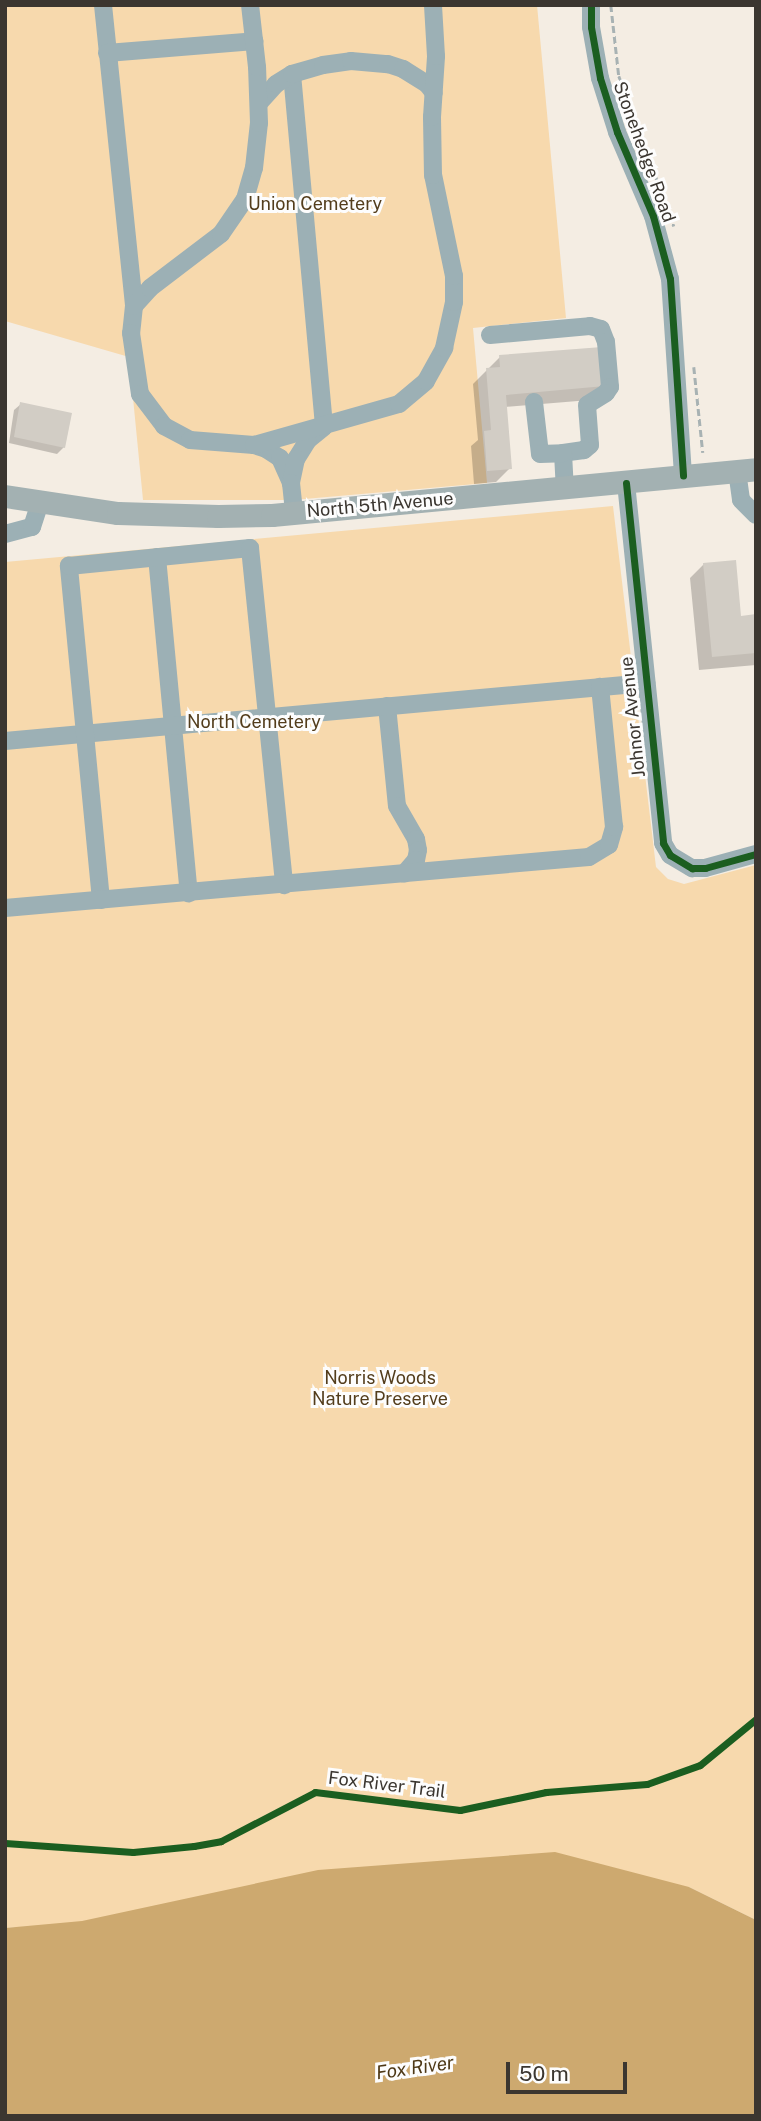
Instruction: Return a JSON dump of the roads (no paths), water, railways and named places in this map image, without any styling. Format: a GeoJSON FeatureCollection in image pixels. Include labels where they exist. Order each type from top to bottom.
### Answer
{"type":"FeatureCollection","features":[{"type":"Feature","properties":{"kind":"main road","name":"North 5th Avenue"},"geometry":{"type":"LineString","coordinates":[[5,496],[118,513],[295,513],[746,470]]}},
{"type":"Feature","properties":{"kind":"street"},"geometry":{"type":"LineString","coordinates":[[103,5],[134,306],[131,333],[136,381],[140,394],[164,426],[190,440],[218,445],[254,445],[399,404],[426,381],[444,348],[454,302],[454,276],[433,175],[436,49],[433,5]]}},
{"type":"Feature","properties":{"kind":"street"},"geometry":{"type":"LineString","coordinates":[[134,306],[150,288],[232,222],[251,182],[258,144],[260,103],[250,5]]}},
{"type":"Feature","properties":{"kind":"street","name":"Stonehedge Road"},"geometry":{"type":"LineString","coordinates":[[591,5],[591,27],[600,78],[617,132],[653,216],[670,279],[683,476]]}},
{"type":"Feature","properties":{"kind":"street"},"geometry":{"type":"LineString","coordinates":[[107,53],[255,41]]}},
{"type":"Feature","properties":{"kind":"street"},"geometry":{"type":"LineString","coordinates":[[260,103],[276,84],[292,74],[323,65],[371,61],[403,69],[428,84],[434,93]]}},
{"type":"Feature","properties":{"kind":"street"},"geometry":{"type":"LineString","coordinates":[[292,74],[324,427]]}},
{"type":"Feature","properties":{"kind":"street"},"geometry":{"type":"LineString","coordinates":[[490,335],[590,326],[601,329],[606,342],[610,387],[606,393],[587,405],[590,444],[584,450],[540,454],[534,402]]}},
{"type":"Feature","properties":{"kind":"street"},"geometry":{"type":"LineString","coordinates":[[295,513],[292,471],[303,448],[324,427]]}},
{"type":"Feature","properties":{"kind":"street"},"geometry":{"type":"LineString","coordinates":[[254,445],[280,458],[291,482]]}},
{"type":"Feature","properties":{"kind":"street"},"geometry":{"type":"LineString","coordinates":[[563,453],[565,488]]}},
{"type":"Feature","properties":{"kind":"street"},"geometry":{"type":"LineString","coordinates":[[746,470],[741,500],[756,515]]}},
{"type":"Feature","properties":{"kind":"street","name":"Johnor Avenue"},"geometry":{"type":"LineString","coordinates":[[626,483],[663,843],[670,855],[680,864],[705,868],[756,854]]}},
{"type":"Feature","properties":{"kind":"street"},"geometry":{"type":"LineString","coordinates":[[5,534],[32,527],[40,502]]}},
{"type":"Feature","properties":{"kind":"street"},"geometry":{"type":"LineString","coordinates":[[101,900],[69,566],[250,548],[284,885]]}},
{"type":"Feature","properties":{"kind":"street"},"geometry":{"type":"LineString","coordinates":[[157,557],[189,893]]}},
{"type":"Feature","properties":{"kind":"street"},"geometry":{"type":"LineString","coordinates":[[5,741],[646,683]]}},
{"type":"Feature","properties":{"kind":"street"},"geometry":{"type":"LineString","coordinates":[[5,908],[578,859],[596,854],[609,845],[614,827],[600,687]]}},
{"type":"Feature","properties":{"kind":"street"},"geometry":{"type":"LineString","coordinates":[[387,706],[397,806],[416,839],[418,850],[416,860],[404,874]]}},
{"type":"Feature","properties":{"kind":"water","name":"Fox River"},"geometry":{"type":"Polygon","coordinates":[[[555,1852],[689,1887],[756,1920],[756,2116],[5,2116],[5,1928],[82,1921],[318,1870],[555,1852]]]}},
{"type":"Feature","properties":{"kind":"park label","name":"Union Cemetery"},"geometry":{"type":"Point","coordinates":[315,204]}},
{"type":"Feature","properties":{"kind":"park label","name":"North Cemetery"},"geometry":{"type":"Point","coordinates":[254,722]}},
{"type":"Feature","properties":{"kind":"park label","name":"Norris Woods Nature Preserve"},"geometry":{"type":"Point","coordinates":[380,1389]}}]}
